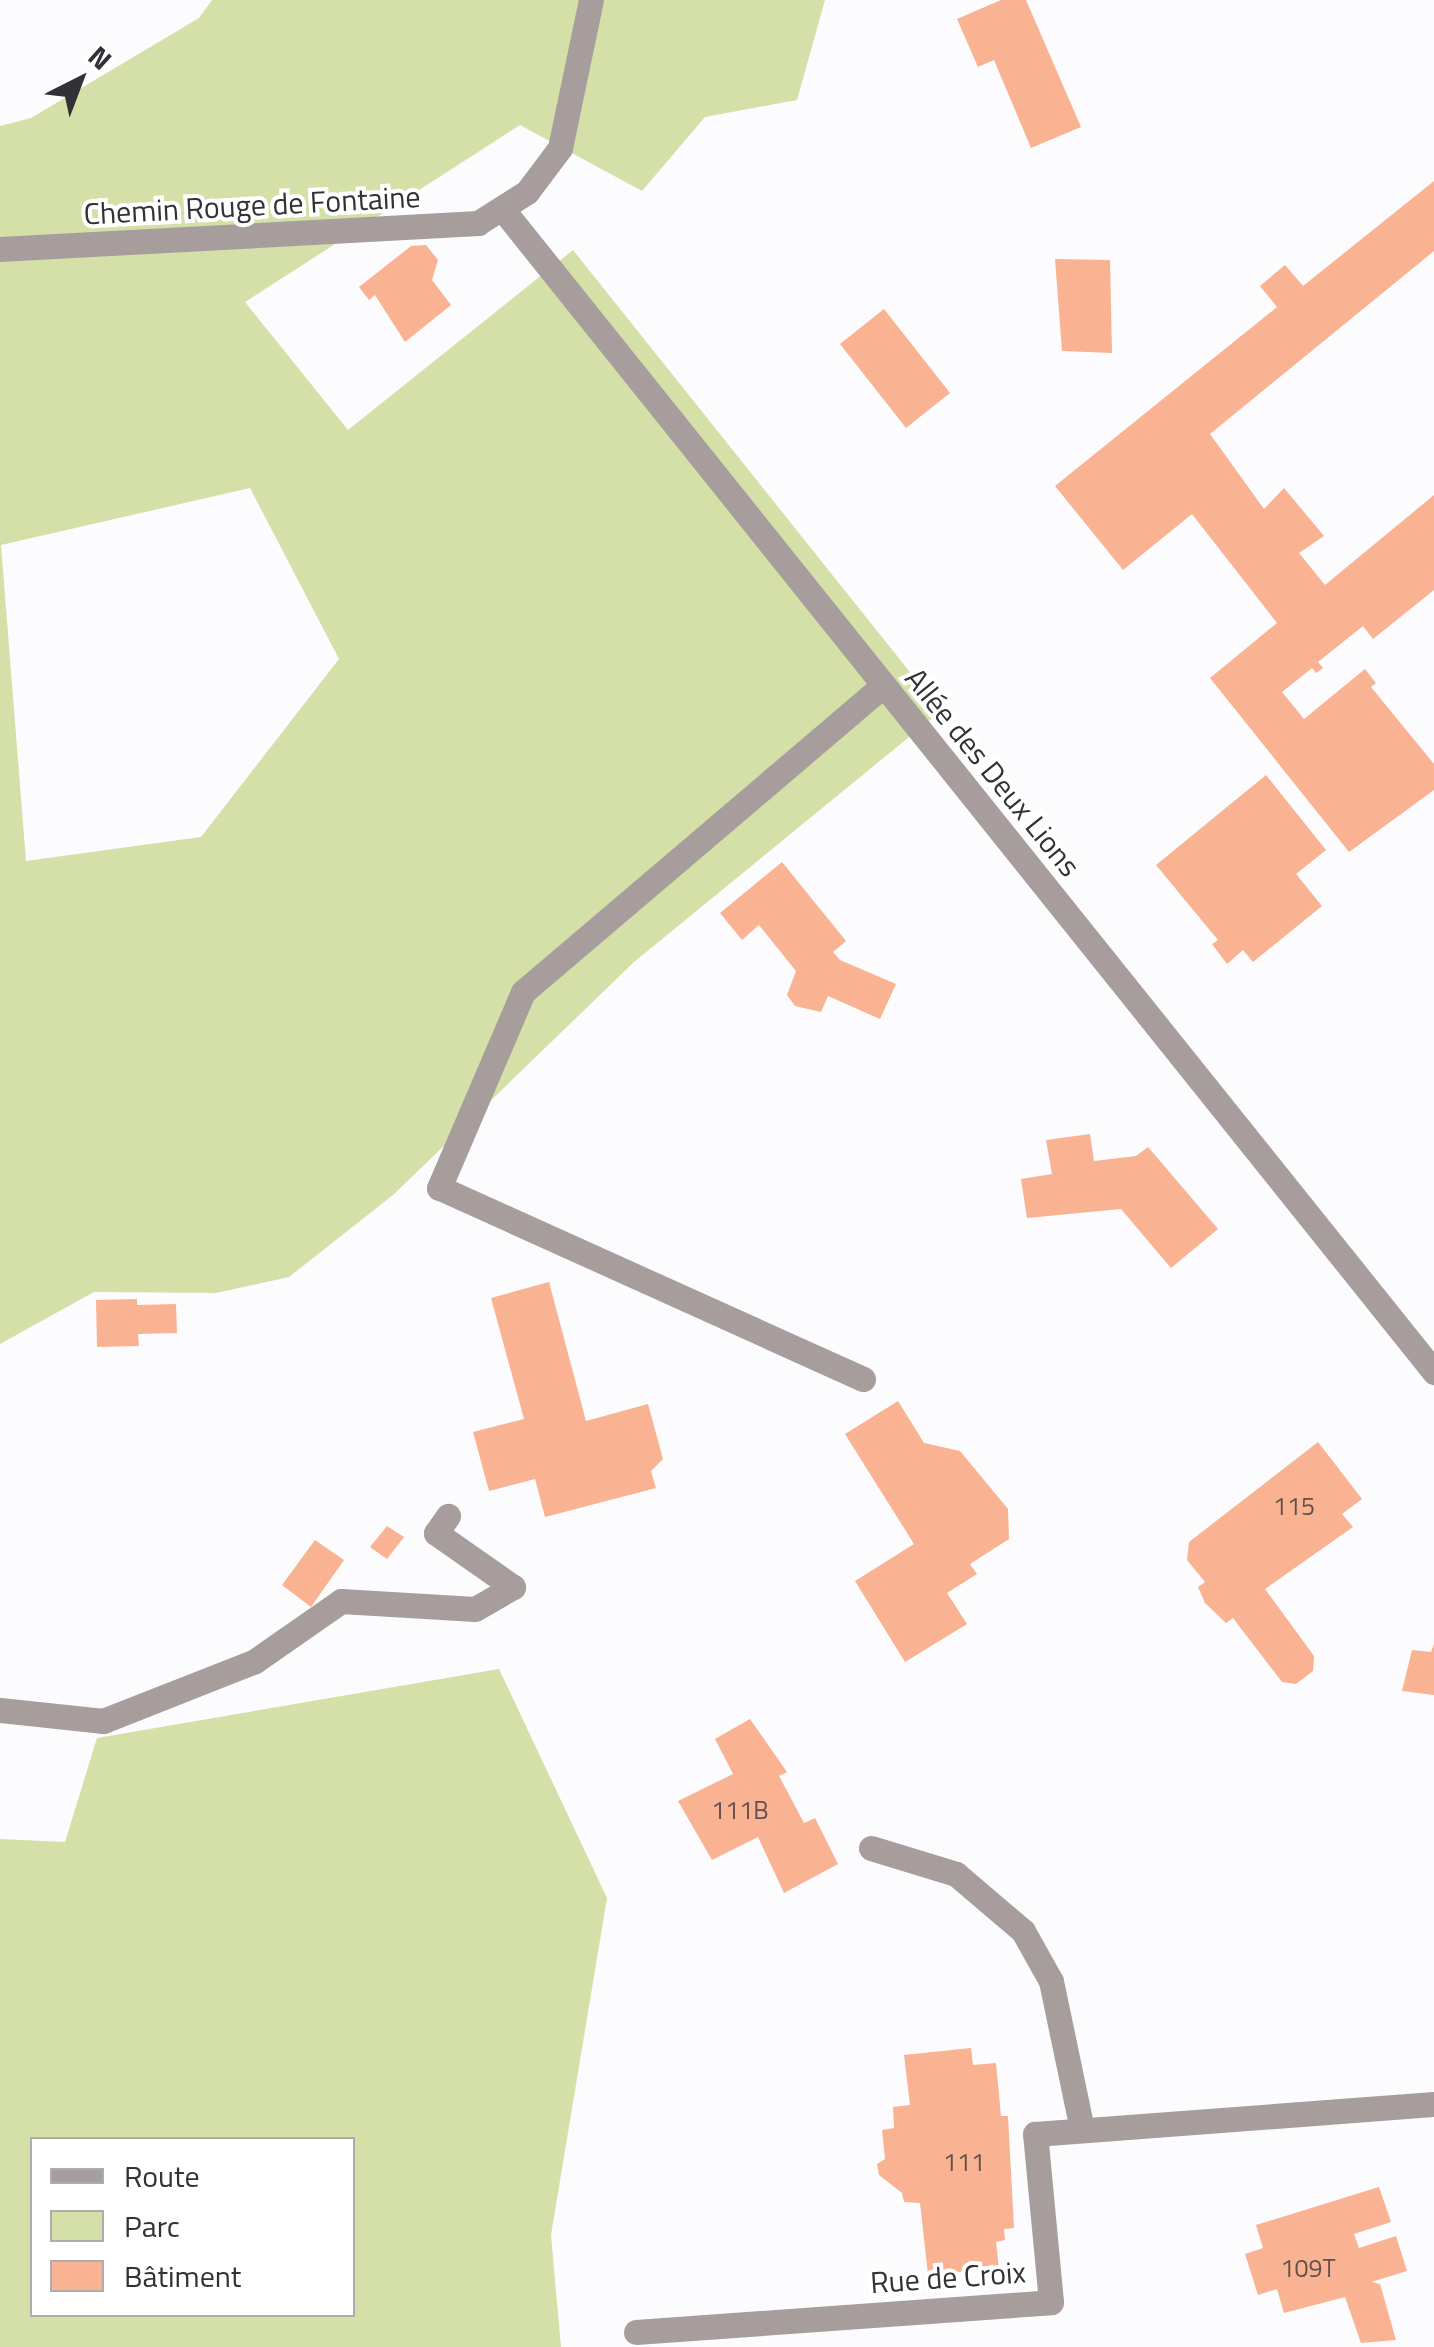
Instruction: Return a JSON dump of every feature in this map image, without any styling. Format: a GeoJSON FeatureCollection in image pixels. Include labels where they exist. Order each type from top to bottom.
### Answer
{"type":"FeatureCollection","features":[{"type":"Feature","properties":{"kind":"street"},"geometry":{"type":"LineString","coordinates":[[504,211],[549,170],[560,148],[591,0]]}},
{"type":"Feature","properties":{"kind":"street","name":"Chemin Rouge de Fontaine"},"geometry":{"type":"LineString","coordinates":[[0,249],[417,231],[478,223],[504,211]]}},
{"type":"Feature","properties":{"kind":"street","name":"Allée des Deux Lions"},"geometry":{"type":"LineString","coordinates":[[504,211],[1434,1372]]}},
{"type":"Feature","properties":{"kind":"street"},"geometry":{"type":"LineString","coordinates":[[863,1378],[439,1188],[523,992],[882,686]]}},
{"type":"Feature","properties":{"kind":"street"},"geometry":{"type":"LineString","coordinates":[[0,1710],[103,1721],[255,1661],[342,1601],[475,1608],[513,1587],[436,1533],[448,1516]]}},
{"type":"Feature","properties":{"kind":"street"},"geometry":{"type":"LineString","coordinates":[[872,1848],[956,1874],[1023,1931],[1051,1981],[1082,2130]]}},
{"type":"Feature","properties":{"kind":"street","name":"Rue de Croix"},"geometry":{"type":"LineString","coordinates":[[636,2332],[1051,2302],[1035,2134],[1434,2104]]}},
{"type":"Feature","properties":{"kind":"green space"},"geometry":{"type":"Polygon","coordinates":[[[212,0],[825,0],[797,100],[705,117],[642,191],[520,125],[245,302],[348,430],[573,250],[941,711],[634,962],[393,1195],[289,1277],[216,1293],[94,1292],[0,1344],[0,126],[31,118],[199,18],[212,0]],[[250,488],[1,545],[26,861],[201,837],[339,659],[250,488]]]}},
{"type":"Feature","properties":{"kind":"green space"},"geometry":{"type":"Polygon","coordinates":[[[499,1669],[607,1898],[551,2235],[561,2347],[0,2347],[0,1839],[65,1842],[97,1738],[499,1669]]]}},
{"type":"Feature","properties":{"kind":"building"},"geometry":{"type":"Polygon","coordinates":[[[1001,0],[1026,0],[1081,127],[1031,148],[994,60],[978,67],[957,19],[1001,0]]]}},
{"type":"Feature","properties":{"kind":"building"},"geometry":{"type":"Polygon","coordinates":[[[1434,181],[1434,251],[1210,434],[1264,509],[1284,488],[1324,536],[1299,553],[1325,585],[1434,495],[1434,590],[1373,639],[1363,626],[1318,662],[1323,668],[1316,673],[1312,668],[1282,692],[1304,719],[1365,669],[1376,683],[1371,687],[1434,764],[1434,790],[1349,852],[1210,678],[1277,623],[1192,514],[1123,570],[1055,486],[1277,307],[1260,286],[1285,265],[1303,286],[1434,181]]]}},
{"type":"Feature","properties":{"kind":"building"},"geometry":{"type":"Polygon","coordinates":[[[426,245],[438,260],[432,280],[451,305],[405,342],[375,295],[369,300],[359,287],[411,246],[426,245]]]}},
{"type":"Feature","properties":{"kind":"building"},"geometry":{"type":"Polygon","coordinates":[[[1055,259],[1110,260],[1112,353],[1062,351],[1055,259]]]}},
{"type":"Feature","properties":{"kind":"building"},"geometry":{"type":"Polygon","coordinates":[[[884,309],[950,393],[906,428],[840,344],[884,309]]]}},
{"type":"Feature","properties":{"kind":"building"},"geometry":{"type":"Polygon","coordinates":[[[1266,775],[1326,850],[1296,874],[1322,906],[1253,962],[1243,950],[1227,964],[1212,944],[1218,940],[1156,865],[1266,775]]]}},
{"type":"Feature","properties":{"kind":"building"},"geometry":{"type":"Polygon","coordinates":[[[782,862],[846,941],[833,952],[840,960],[896,984],[880,1019],[828,996],[821,1012],[795,1006],[787,995],[796,971],[759,925],[742,940],[720,913],[782,862]]]}},
{"type":"Feature","properties":{"kind":"building"},"geometry":{"type":"Polygon","coordinates":[[[1090,1134],[1094,1161],[1136,1156],[1148,1147],[1218,1229],[1171,1268],[1121,1209],[1027,1218],[1021,1179],[1052,1174],[1046,1140],[1090,1134]]]}},
{"type":"Feature","properties":{"kind":"building"},"geometry":{"type":"Polygon","coordinates":[[[549,1282],[586,1421],[648,1404],[663,1459],[651,1471],[656,1488],[545,1517],[535,1479],[489,1491],[473,1432],[524,1419],[491,1298],[549,1282]]]}},
{"type":"Feature","properties":{"kind":"building"},"geometry":{"type":"Polygon","coordinates":[[[137,1299],[137,1305],[176,1304],[177,1333],[138,1334],[139,1346],[97,1347],[96,1300],[137,1299]]]}},
{"type":"Feature","properties":{"kind":"building"},"geometry":{"type":"Polygon","coordinates":[[[898,1401],[924,1443],[960,1451],[1008,1509],[1009,1539],[970,1564],[977,1574],[947,1593],[967,1624],[905,1662],[855,1581],[914,1544],[845,1434],[898,1401]]]}},
{"type":"Feature","properties":{"kind":"building"},"geometry":{"type":"Polygon","coordinates":[[[1318,1442],[1362,1499],[1342,1514],[1353,1527],[1265,1589],[1314,1656],[1313,1671],[1296,1684],[1282,1682],[1233,1618],[1226,1623],[1205,1603],[1198,1587],[1205,1582],[1187,1560],[1189,1542],[1318,1442]]]}},
{"type":"Feature","properties":{"kind":"building"},"geometry":{"type":"Polygon","coordinates":[[[387,1526],[404,1537],[387,1559],[370,1547],[387,1526]]]}},
{"type":"Feature","properties":{"kind":"building"},"geometry":{"type":"Polygon","coordinates":[[[315,1540],[344,1560],[311,1607],[282,1585],[315,1540]]]}},
{"type":"Feature","properties":{"kind":"building"},"geometry":{"type":"Polygon","coordinates":[[[1434,1644],[1434,1695],[1402,1691],[1412,1650],[1431,1652],[1434,1644]]]}},
{"type":"Feature","properties":{"kind":"building"},"geometry":{"type":"Polygon","coordinates":[[[750,1719],[787,1772],[779,1776],[804,1823],[815,1818],[838,1864],[784,1893],[758,1837],[712,1860],[678,1801],[733,1774],[715,1739],[750,1719]]]}},
{"type":"Feature","properties":{"kind":"building"},"geometry":{"type":"Polygon","coordinates":[[[971,2048],[973,2065],[996,2063],[1001,2116],[1008,2116],[1014,2228],[1004,2229],[1005,2240],[996,2242],[999,2268],[928,2275],[920,2203],[904,2202],[902,2193],[879,2175],[877,2164],[885,2159],[882,2130],[894,2128],[893,2107],[910,2105],[904,2055],[971,2048]]]}},
{"type":"Feature","properties":{"kind":"building"},"geometry":{"type":"Polygon","coordinates":[[[1379,2187],[1391,2222],[1354,2234],[1359,2248],[1396,2236],[1407,2271],[1371,2282],[1380,2284],[1396,2340],[1361,2343],[1345,2297],[1284,2313],[1277,2289],[1258,2295],[1245,2254],[1263,2248],[1256,2225],[1379,2187]]]}}]}
